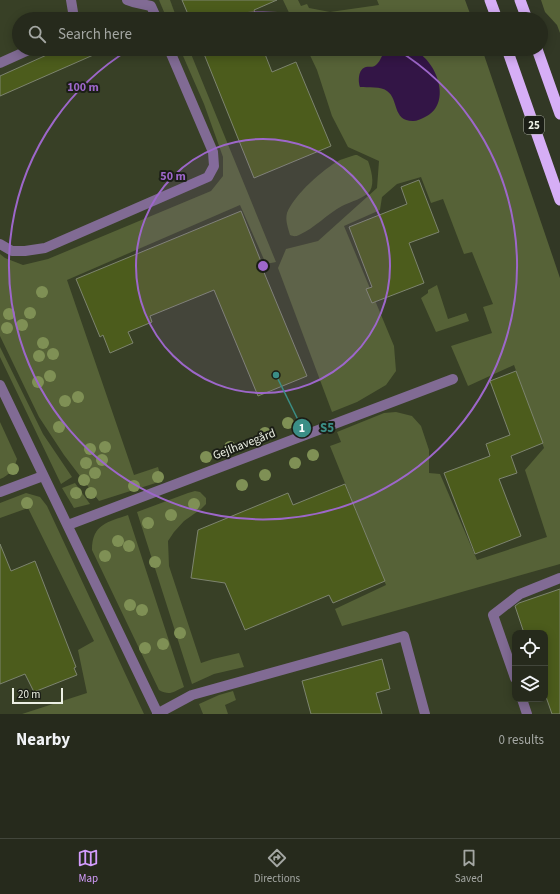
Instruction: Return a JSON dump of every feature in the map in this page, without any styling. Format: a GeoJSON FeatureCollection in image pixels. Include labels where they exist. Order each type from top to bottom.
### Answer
{"type":"FeatureCollection","features":[{"type":"Feature","properties":{"kind":"highway"},"geometry":{"type":"LineString","coordinates":[[490,0],[494,12]]}},
{"type":"Feature","properties":{"kind":"highway"},"geometry":{"type":"LineString","coordinates":[[520,0],[524,12]]}},
{"type":"Feature","properties":{"kind":"highway","name":"25"},"geometry":{"type":"LineString","coordinates":[[509,56],[560,200]]}},
{"type":"Feature","properties":{"kind":"highway","name":"25"},"geometry":{"type":"LineString","coordinates":[[539,56],[560,114]]}},
{"type":"Feature","properties":{"kind":"street"},"geometry":{"type":"LineString","coordinates":[[71,0],[72,12]]}},
{"type":"Feature","properties":{"kind":"street"},"geometry":{"type":"LineString","coordinates":[[127,0],[151,6],[153,12]]}},
{"type":"Feature","properties":{"kind":"street"},"geometry":{"type":"LineString","coordinates":[[0,63],[16,56]]}},
{"type":"Feature","properties":{"kind":"street"},"geometry":{"type":"LineString","coordinates":[[0,244],[12,251],[45,248],[208,177],[214,166],[213,152],[172,56]]}},
{"type":"Feature","properties":{"kind":"street","name":"Gejlhavegård"},"geometry":{"type":"LineString","coordinates":[[68,525],[453,379]]}},
{"type":"Feature","properties":{"kind":"street"},"geometry":{"type":"LineString","coordinates":[[0,385],[157,714],[192,695],[404,636],[425,714]]}},
{"type":"Feature","properties":{"kind":"street"},"geometry":{"type":"LineString","coordinates":[[0,492],[43,476]]}},
{"type":"Feature","properties":{"kind":"street"},"geometry":{"type":"LineString","coordinates":[[512,669],[493,615],[520,594],[560,578]]}},
{"type":"Feature","properties":{"kind":"street"},"geometry":{"type":"LineString","coordinates":[[523,702],[527,714]]}},
{"type":"Feature","properties":{"kind":"shaded area"},"geometry":{"type":"Polygon","coordinates":[[[0,0],[417,0],[421,12],[12,12],[12,56],[437,56],[560,399],[560,714],[0,714],[0,0]]]}},
{"type":"Feature","properties":{"kind":"shaded area"},"geometry":{"type":"Polygon","coordinates":[[[159,0],[170,0],[174,12],[164,12],[159,0]]]}},
{"type":"Feature","properties":{"kind":"shaded area"},"geometry":{"type":"Polygon","coordinates":[[[283,0],[298,0],[301,6],[307,4],[309,8],[330,12],[289,12],[283,0]]]}},
{"type":"Feature","properties":{"kind":"shaded area"},"geometry":{"type":"Polygon","coordinates":[[[377,0],[465,0],[469,12],[330,12],[379,5],[377,0]]]}},
{"type":"Feature","properties":{"kind":"shaded area"},"geometry":{"type":"Polygon","coordinates":[[[541,0],[560,0],[560,33],[557,25],[548,15],[548,12],[545,12],[541,0]]]}},
{"type":"Feature","properties":{"kind":"shaded area"},"geometry":{"type":"Polygon","coordinates":[[[183,56],[192,56],[276,262],[266,264],[240,205],[67,280],[134,475],[158,467],[162,481],[99,501],[64,455],[39,417],[0,336],[0,254],[5,258],[23,265],[48,259],[211,191],[223,176],[223,157],[204,104],[183,56]]]}},
{"type":"Feature","properties":{"kind":"shaded area"},"geometry":{"type":"Polygon","coordinates":[[[310,56],[484,56],[560,278],[560,564],[342,626],[335,609],[386,585],[330,446],[341,442],[337,432],[384,413],[396,412],[412,416],[421,426],[429,450],[429,473],[440,474],[477,560],[547,537],[525,470],[544,448],[514,365],[468,386],[451,346],[492,333],[483,307],[493,304],[472,252],[464,254],[443,199],[431,203],[421,177],[397,184],[382,197],[380,210],[344,226],[394,346],[396,371],[386,385],[357,402],[332,412],[278,268],[286,249],[318,241],[377,188],[379,161],[348,147],[332,116],[317,70],[310,56]]]}},
{"type":"Feature","properties":{"kind":"shaded area"},"geometry":{"type":"Polygon","coordinates":[[[382,56],[422,56],[428,61],[438,81],[440,92],[439,102],[434,111],[419,120],[406,120],[399,114],[391,95],[385,89],[360,87],[359,79],[361,70],[366,67],[376,65],[382,56]]]}},
{"type":"Feature","properties":{"kind":"shaded area"},"geometry":{"type":"Polygon","coordinates":[[[355,155],[368,161],[372,180],[370,191],[361,198],[337,209],[305,232],[296,236],[290,235],[286,216],[296,198],[310,183],[333,164],[355,155]]]}},
{"type":"Feature","properties":{"kind":"shaded area"},"geometry":{"type":"Polygon","coordinates":[[[437,285],[448,319],[466,313],[469,321],[436,332],[421,298],[428,293],[428,290],[437,285]]]}},
{"type":"Feature","properties":{"kind":"shaded area"},"geometry":{"type":"Polygon","coordinates":[[[0,347],[43,434],[72,477],[61,484],[0,357],[0,347]]]}},
{"type":"Feature","properties":{"kind":"shaded area"},"geometry":{"type":"Polygon","coordinates":[[[0,422],[17,459],[11,471],[0,479],[0,422]]]}},
{"type":"Feature","properties":{"kind":"shaded area"},"geometry":{"type":"Polygon","coordinates":[[[75,483],[90,504],[74,508],[62,488],[75,483]]]}},
{"type":"Feature","properties":{"kind":"shaded area"},"geometry":{"type":"Polygon","coordinates":[[[195,491],[200,492],[206,498],[206,504],[184,521],[168,541],[169,566],[201,663],[239,653],[244,667],[214,674],[192,684],[137,512],[195,491]]]}},
{"type":"Feature","properties":{"kind":"shaded area"},"geometry":{"type":"Polygon","coordinates":[[[26,493],[40,497],[47,506],[144,714],[22,714],[87,693],[78,650],[94,641],[28,508],[0,518],[0,503],[26,493]]]}},
{"type":"Feature","properties":{"kind":"shaded area"},"geometry":{"type":"Polygon","coordinates":[[[128,515],[184,687],[172,693],[166,693],[159,690],[92,550],[95,535],[102,525],[128,515]]]}},
{"type":"Feature","properties":{"kind":"shaded area"},"geometry":{"type":"Polygon","coordinates":[[[233,691],[236,700],[225,705],[228,714],[203,714],[199,704],[219,695],[233,691]]]}},
{"type":"Feature","properties":{"kind":"building"},"geometry":{"type":"Polygon","coordinates":[[[182,0],[277,0],[254,10],[255,12],[187,12],[182,0]]]}},
{"type":"Feature","properties":{"kind":"building"},"geometry":{"type":"Polygon","coordinates":[[[44,56],[91,56],[0,96],[0,76],[44,56]]]}},
{"type":"Feature","properties":{"kind":"building"},"geometry":{"type":"Polygon","coordinates":[[[205,56],[266,56],[272,72],[296,62],[331,146],[254,178],[205,56]]]}},
{"type":"Feature","properties":{"kind":"building"},"geometry":{"type":"Polygon","coordinates":[[[419,180],[439,232],[409,243],[424,283],[372,303],[366,289],[372,287],[349,227],[407,204],[401,187],[419,180]]]}},
{"type":"Feature","properties":{"kind":"building"},"geometry":{"type":"Polygon","coordinates":[[[241,211],[264,269],[263,270],[307,376],[258,396],[214,290],[150,316],[152,322],[128,332],[133,343],[110,353],[103,335],[100,337],[76,279],[241,211]]]}},
{"type":"Feature","properties":{"kind":"building"},"geometry":{"type":"Polygon","coordinates":[[[516,371],[543,443],[511,456],[517,473],[499,479],[521,536],[475,554],[444,473],[490,456],[486,444],[510,435],[490,381],[516,371]]]}},
{"type":"Feature","properties":{"kind":"building"},"geometry":{"type":"Polygon","coordinates":[[[345,484],[385,581],[333,603],[329,595],[245,630],[225,583],[191,578],[198,530],[288,493],[293,505],[345,484]]]}},
{"type":"Feature","properties":{"kind":"building"},"geometry":{"type":"Polygon","coordinates":[[[0,544],[11,571],[35,561],[76,667],[74,668],[77,675],[34,692],[25,674],[0,684],[0,544]]]}},
{"type":"Feature","properties":{"kind":"building"},"geometry":{"type":"Polygon","coordinates":[[[560,589],[560,714],[552,714],[548,702],[548,630],[523,630],[515,606],[519,603],[560,589]]]}},
{"type":"Feature","properties":{"kind":"building"},"geometry":{"type":"Polygon","coordinates":[[[382,659],[390,689],[376,693],[382,714],[311,714],[302,681],[382,659]]]}},
{"type":"Feature","properties":{"kind":"place","name":"S5"},"geometry":{"type":"Point","coordinates":[276,375]}}]}
